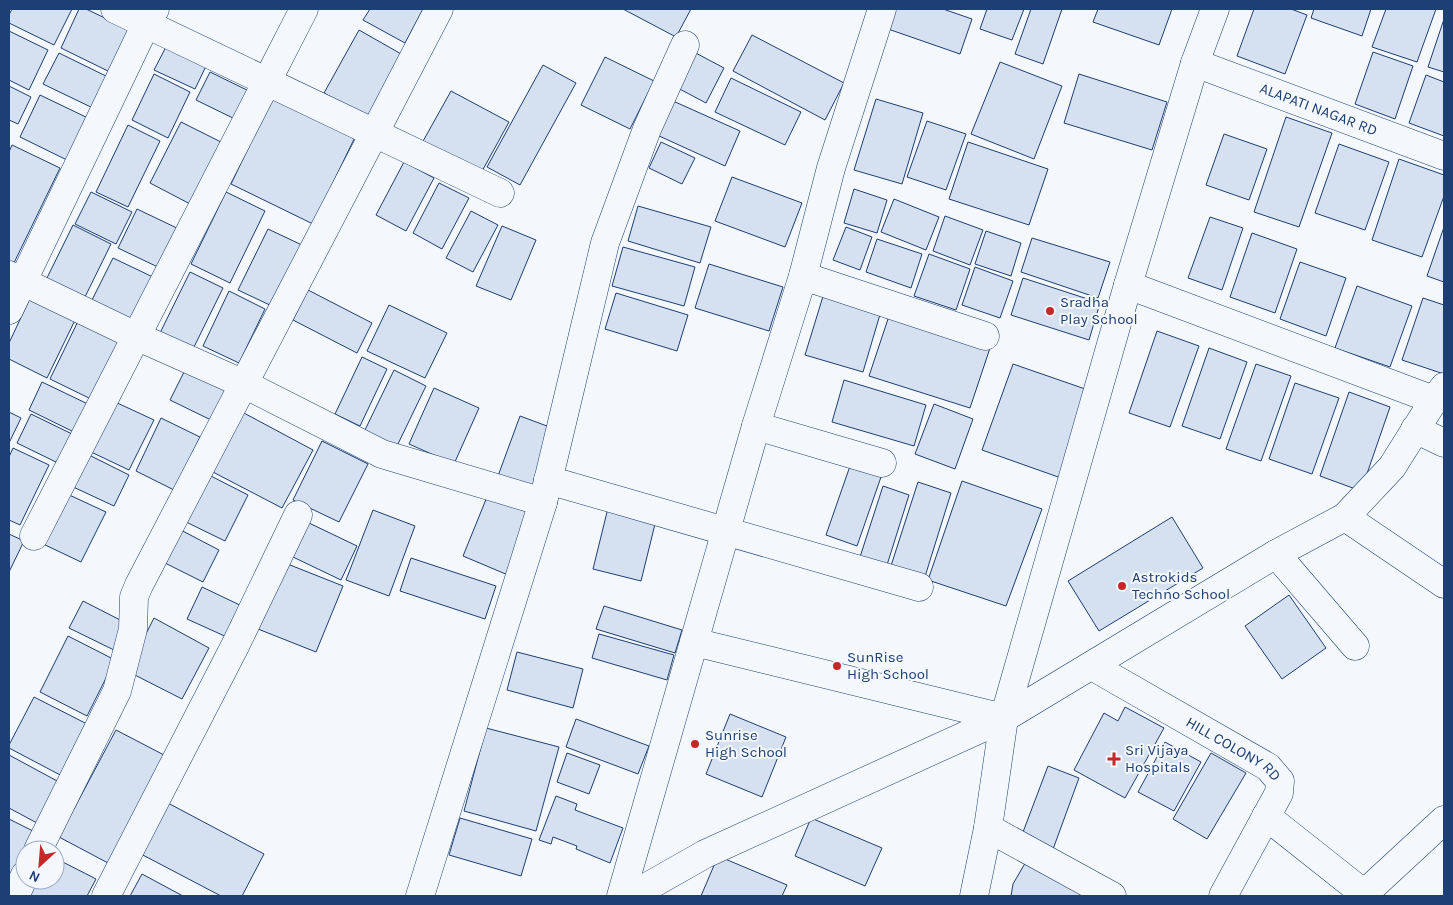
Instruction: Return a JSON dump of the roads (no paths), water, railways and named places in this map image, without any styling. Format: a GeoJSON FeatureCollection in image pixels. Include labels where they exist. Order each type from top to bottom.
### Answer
{"type":"FeatureCollection","features":[{"type":"Feature","properties":{"kind":"street"},"geometry":{"type":"LineString","coordinates":[[115,9],[151,16],[266,81],[500,193]]}},
{"type":"Feature","properties":{"kind":"street"},"geometry":{"type":"LineString","coordinates":[[34,536],[304,9]]}},
{"type":"Feature","properties":{"kind":"street"},"geometry":{"type":"LineString","coordinates":[[43,840],[117,691],[133,629],[134,597],[139,584],[439,9]]}},
{"type":"Feature","properties":{"kind":"street"},"geometry":{"type":"LineString","coordinates":[[621,896],[756,426],[803,276],[831,168],[882,9]]}},
{"type":"Feature","properties":{"kind":"street"},"geometry":{"type":"LineString","coordinates":[[974,896],[988,828],[1004,718],[1128,285],[1195,62],[1215,9]]}},
{"type":"Feature","properties":{"kind":"street"},"geometry":{"type":"LineString","coordinates":[[9,310],[16,279],[151,16]]}},
{"type":"Feature","properties":{"kind":"street"},"geometry":{"type":"LineString","coordinates":[[420,896],[546,491],[605,242],[647,130],[685,45]]}},
{"type":"Feature","properties":{"kind":"street","name":"ALAPATI NAGAR RD"},"geometry":{"type":"LineString","coordinates":[[1195,62],[1444,156]]}},
{"type":"Feature","properties":{"kind":"street"},"geometry":{"type":"LineString","coordinates":[[803,276],[985,336]]}},
{"type":"Feature","properties":{"kind":"street"},"geometry":{"type":"LineString","coordinates":[[16,279],[136,336],[244,384],[382,454],[725,532],[919,587]]}},
{"type":"Feature","properties":{"kind":"street"},"geometry":{"type":"LineString","coordinates":[[631,896],[705,854],[1004,718],[1276,554],[1345,517],[1392,467],[1439,394],[1128,285]]}},
{"type":"Feature","properties":{"kind":"street"},"geometry":{"type":"LineString","coordinates":[[756,426],[882,462]]}},
{"type":"Feature","properties":{"kind":"street"},"geometry":{"type":"LineString","coordinates":[[1415,429],[1444,443]]}},
{"type":"Feature","properties":{"kind":"street"},"geometry":{"type":"LineString","coordinates":[[106,896],[236,644],[298,515]]}},
{"type":"Feature","properties":{"kind":"street"},"geometry":{"type":"LineString","coordinates":[[1345,517],[1444,584]]}},
{"type":"Feature","properties":{"kind":"street"},"geometry":{"type":"LineString","coordinates":[[1276,554],[1355,646]]}},
{"type":"Feature","properties":{"kind":"street"},"geometry":{"type":"LineString","coordinates":[[694,642],[1004,718]]}},
{"type":"Feature","properties":{"kind":"street","name":"HILL COLONY RD"},"geometry":{"type":"LineString","coordinates":[[1092,666],[1268,768],[1280,781],[1279,793],[1266,816]]}},
{"type":"Feature","properties":{"kind":"street"},"geometry":{"type":"LineString","coordinates":[[1223,896],[1266,816],[1366,895],[1444,820]]}},
{"type":"Feature","properties":{"kind":"street"},"geometry":{"type":"LineString","coordinates":[[988,828],[1112,896]]}},
{"type":"Feature","properties":{"kind":"place","name":"Sradha Play School"},"geometry":{"type":"Point","coordinates":[1050,311]}},
{"type":"Feature","properties":{"kind":"place","name":"Astrokids Techno School"},"geometry":{"type":"Point","coordinates":[1122,586]}},
{"type":"Feature","properties":{"kind":"place","name":"SunRise High School"},"geometry":{"type":"Point","coordinates":[837,666]}},
{"type":"Feature","properties":{"kind":"place","name":"Sunrise High School"},"geometry":{"type":"Point","coordinates":[695,744]}},
{"type":"Feature","properties":{"kind":"place","name":"Sri Vijaya Hospitals"},"geometry":{"type":"Point","coordinates":[1114,759]}}]}
